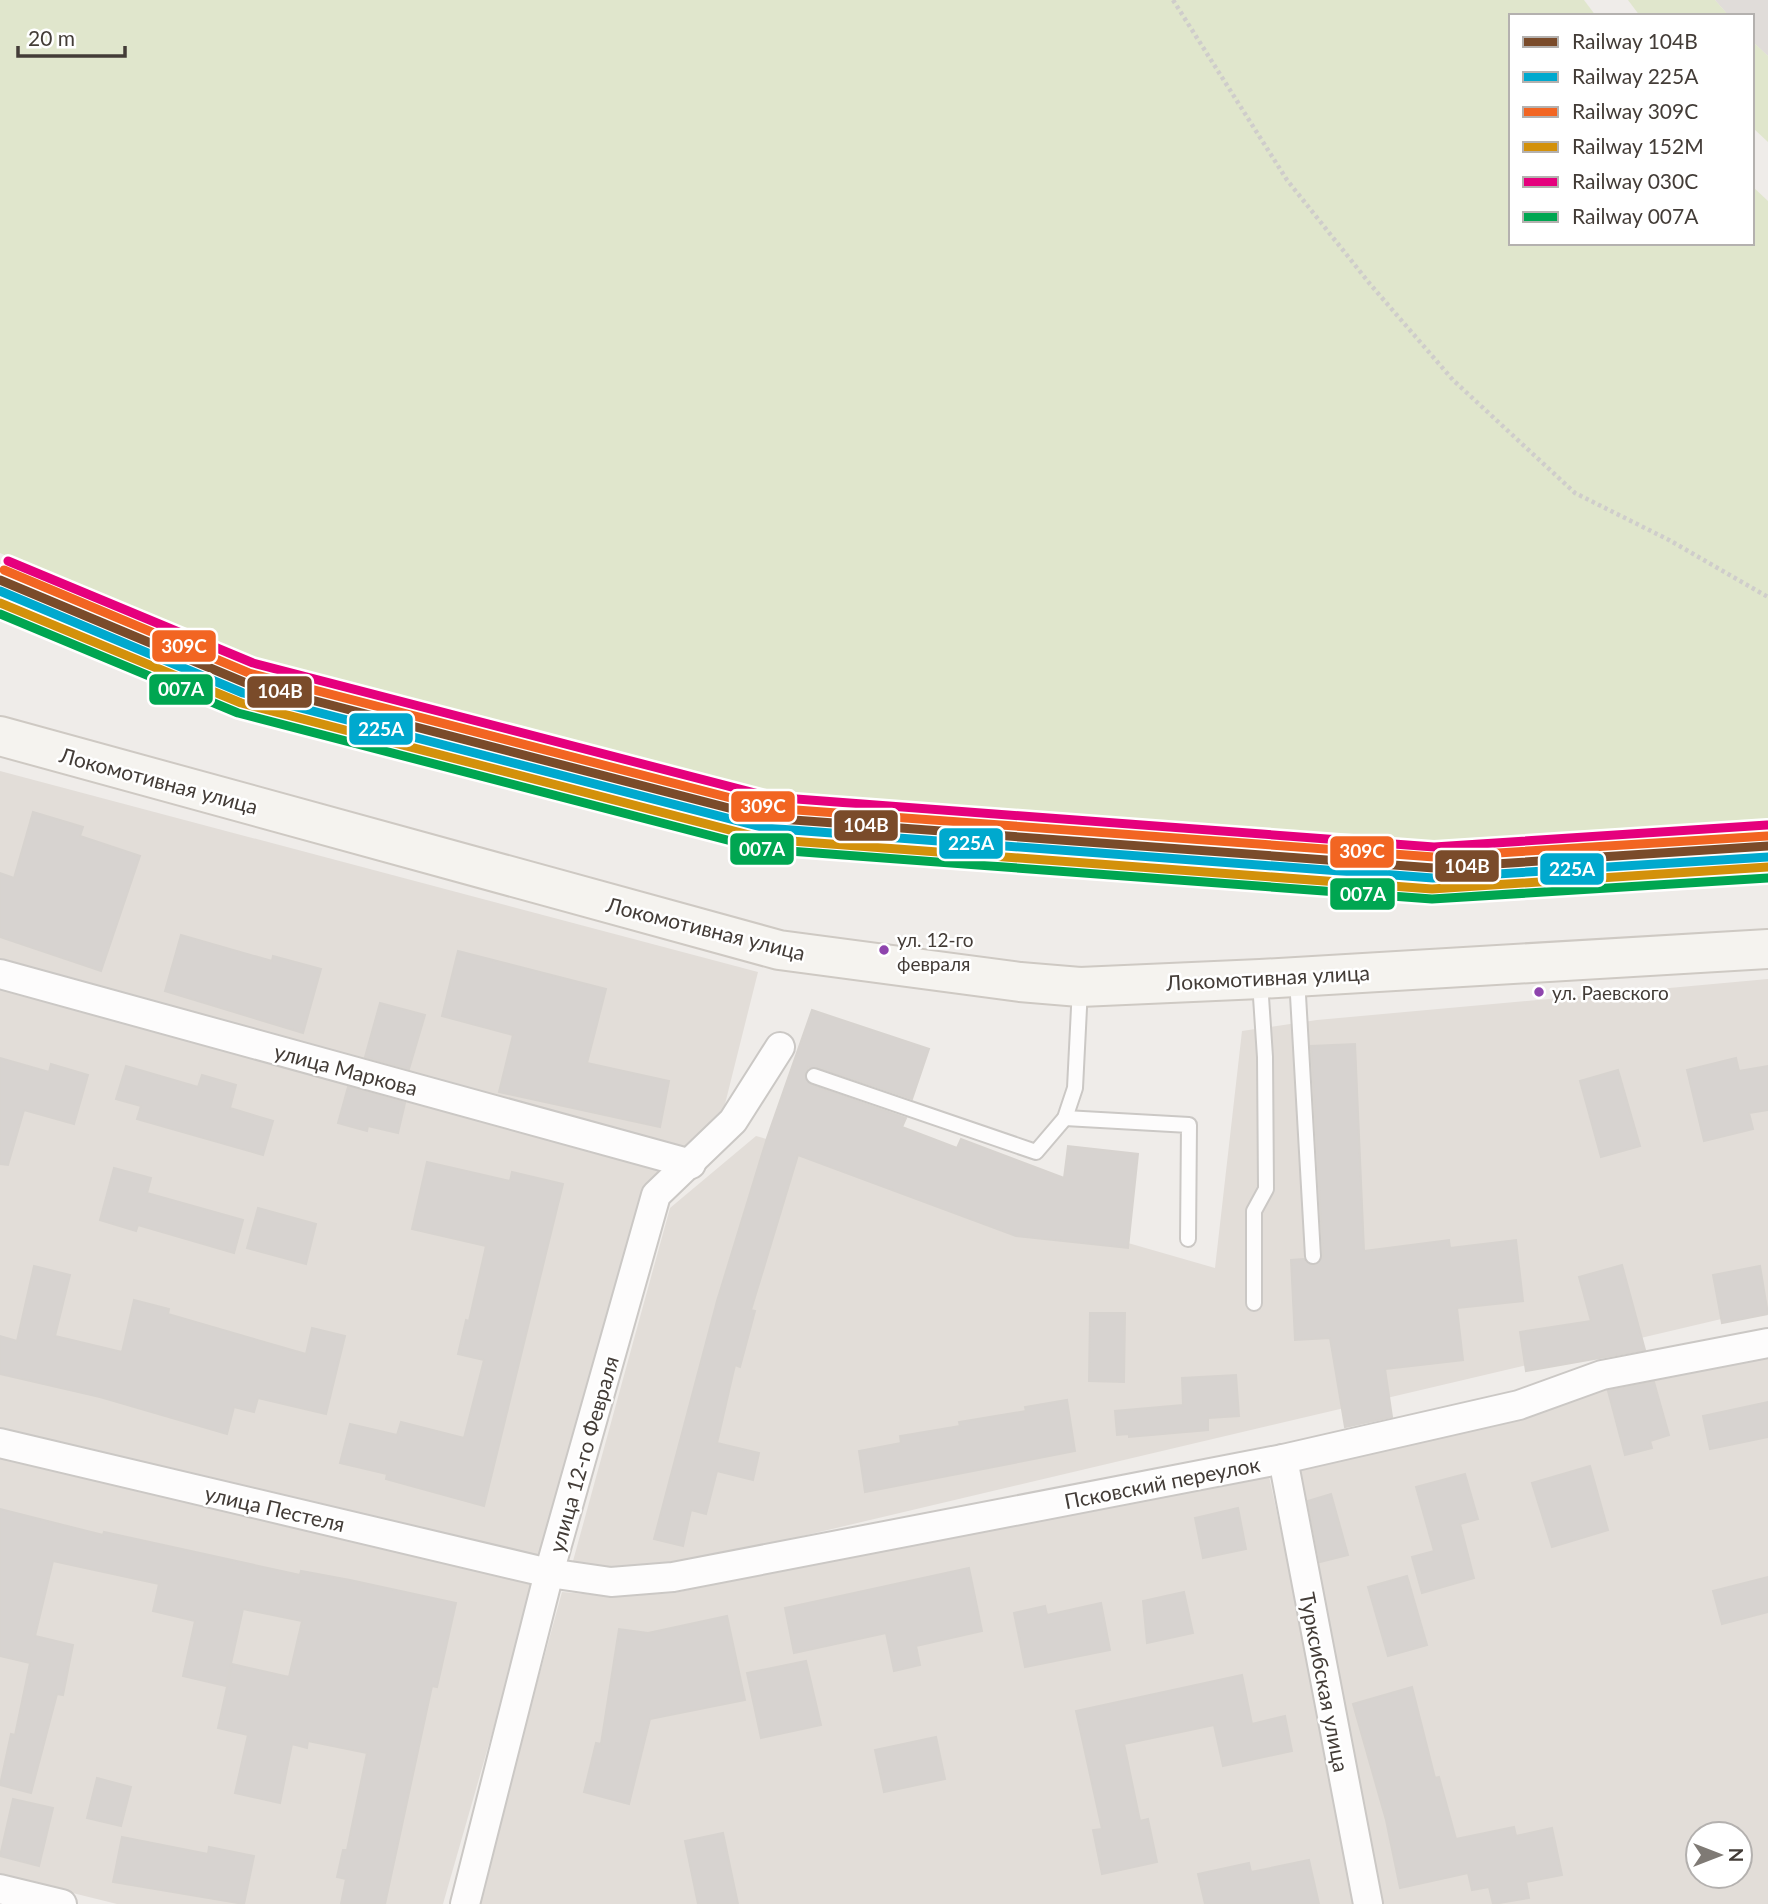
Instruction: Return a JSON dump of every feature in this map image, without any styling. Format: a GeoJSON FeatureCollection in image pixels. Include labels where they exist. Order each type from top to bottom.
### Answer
{"type":"FeatureCollection","features":[{"type":"Feature","properties":{"kind":"street","name":"Локомотивная улица"},"geometry":{"type":"LineString","coordinates":[[0,736],[779,950],[1020,982],[1080,987],[1768,949]]}},
{"type":"Feature","properties":{"kind":"street","name":"улица Маркова"},"geometry":{"type":"LineString","coordinates":[[0,974],[691,1164]]}},
{"type":"Feature","properties":{"kind":"street","name":"улица 12-го Февраля"},"geometry":{"type":"LineString","coordinates":[[465,1904],[549,1573],[656,1195],[733,1121],[780,1047]]}},
{"type":"Feature","properties":{"kind":"street","name":"Псковский переулок"},"geometry":{"type":"LineString","coordinates":[[549,1573],[611,1582],[673,1577],[1283,1459],[1519,1405],[1602,1375],[1768,1342]]}},
{"type":"Feature","properties":{"kind":"street","name":"улица Пестеля"},"geometry":{"type":"LineString","coordinates":[[0,1443],[549,1573]]}},
{"type":"Feature","properties":{"kind":"street","name":"Турксибская улица"},"geometry":{"type":"LineString","coordinates":[[1283,1459],[1368,1904]]}},
{"type":"Feature","properties":{"kind":"street"},"geometry":{"type":"LineString","coordinates":[[0,1889],[62,1904]]}},
{"type":"Feature","properties":{"kind":"lane"},"geometry":{"type":"LineString","coordinates":[[1297,976],[1313,1256]]}},
{"type":"Feature","properties":{"kind":"lane"},"geometry":{"type":"LineString","coordinates":[[1254,1303],[1254,1211],[1266,1188],[1265,1057],[1260,979]]}},
{"type":"Feature","properties":{"kind":"lane"},"geometry":{"type":"LineString","coordinates":[[814,1076],[1036,1152],[1065,1118],[1075,1088],[1080,987]]}},
{"type":"Feature","properties":{"kind":"lane"},"geometry":{"type":"LineString","coordinates":[[1065,1118],[1189,1125],[1188,1240]]}},
{"type":"Feature","properties":{"kind":"path"},"geometry":{"type":"LineString","coordinates":[[1173,0],[1287,180],[1370,284],[1453,380],[1575,493],[1669,540],[1768,597]]}},
{"type":"Feature","properties":{"kind":"shaded area"},"geometry":{"type":"Polygon","coordinates":[[[1715,0],[1768,0],[1768,56],[1754,43],[1754,14],[1727,14],[1715,0]]]}},
{"type":"Feature","properties":{"kind":"shaded area"},"geometry":{"type":"Polygon","coordinates":[[[0,771],[758,972],[722,1116],[683,1150],[0,962],[0,771]]]}},
{"type":"Feature","properties":{"kind":"shaded area"},"geometry":{"type":"Polygon","coordinates":[[[1768,979],[1768,1308],[671,1567],[616,1569],[573,1561],[670,1208],[756,1136],[1215,1268],[1242,1031],[1317,1020],[1768,979]]]}},
{"type":"Feature","properties":{"kind":"shaded area"},"geometry":{"type":"Polygon","coordinates":[[[0,984],[664,1167],[647,1182],[544,1560],[0,1434],[0,984]]]}},
{"type":"Feature","properties":{"kind":"shaded area"},"geometry":{"type":"Polygon","coordinates":[[[1768,1353],[1768,1904],[1383,1904],[1287,1462],[1768,1353]]]}},
{"type":"Feature","properties":{"kind":"shaded area"},"geometry":{"type":"Polygon","coordinates":[[[0,1458],[536,1580],[443,1904],[117,1904],[0,1875],[0,1458]]]}},
{"type":"Feature","properties":{"kind":"shaded area"},"geometry":{"type":"Polygon","coordinates":[[[1267,1467],[1362,1904],[477,1904],[562,1592],[610,1596],[674,1593],[1267,1467]]]}},
{"type":"Feature","properties":{"kind":"green space"},"geometry":{"type":"Polygon","coordinates":[[[0,0],[1584,0],[1594,14],[1509,14],[1509,245],[1754,245],[1754,188],[1768,201],[1768,827],[1464,842],[1137,832],[761,793],[433,715],[246,662],[0,553],[0,0]]]}},
{"type":"Feature","properties":{"kind":"green space"},"geometry":{"type":"Polygon","coordinates":[[[1628,0],[1715,0],[1727,14],[1638,14],[1628,0]]]}},
{"type":"Feature","properties":{"kind":"green space"},"geometry":{"type":"Polygon","coordinates":[[[1754,43],[1768,56],[1768,142],[1754,129],[1754,43]]]}},
{"type":"Feature","properties":{"kind":"building"},"geometry":{"type":"Polygon","coordinates":[[[33,812],[83,827],[80,836],[140,856],[101,971],[0,937],[0,873],[14,878],[33,812]]]}},
{"type":"Feature","properties":{"kind":"building"},"geometry":{"type":"Polygon","coordinates":[[[181,935],[272,961],[273,956],[321,969],[303,1033],[165,991],[181,935]]]}},
{"type":"Feature","properties":{"kind":"building"},"geometry":{"type":"Polygon","coordinates":[[[458,951],[606,989],[587,1063],[669,1081],[660,1127],[499,1092],[513,1035],[442,1016],[458,951]]]}},
{"type":"Feature","properties":{"kind":"building"},"geometry":{"type":"Polygon","coordinates":[[[380,1003],[425,1015],[409,1069],[365,1057],[380,1003]]]}},
{"type":"Feature","properties":{"kind":"building"},"geometry":{"type":"Polygon","coordinates":[[[812,1010],[929,1049],[912,1099],[817,1067],[808,1068],[805,1074],[811,1085],[906,1118],[902,1127],[957,1148],[961,1139],[1064,1178],[1068,1146],[1138,1154],[1128,1248],[1016,1236],[798,1155],[751,1310],[755,1311],[740,1367],[735,1365],[717,1443],[759,1453],[753,1480],[717,1471],[706,1514],[691,1510],[683,1546],[654,1539],[717,1301],[767,1138],[812,1010]]]}},
{"type":"Feature","properties":{"kind":"building"},"geometry":{"type":"Polygon","coordinates":[[[1355,1044],[1364,1251],[1449,1240],[1450,1248],[1516,1240],[1523,1301],[1457,1308],[1463,1360],[1385,1369],[1392,1417],[1345,1427],[1330,1338],[1295,1340],[1291,1260],[1304,1259],[1314,1265],[1323,1256],[1311,1046],[1355,1044]]]}},
{"type":"Feature","properties":{"kind":"building"},"geometry":{"type":"Polygon","coordinates":[[[0,1058],[49,1072],[51,1064],[88,1075],[74,1124],[24,1110],[8,1165],[0,1164],[0,1058]]]}},
{"type":"Feature","properties":{"kind":"building"},"geometry":{"type":"Polygon","coordinates":[[[1736,1058],[1739,1071],[1768,1066],[1768,1110],[1749,1113],[1753,1129],[1704,1141],[1687,1070],[1736,1058]]]}},
{"type":"Feature","properties":{"kind":"building"},"geometry":{"type":"Polygon","coordinates":[[[126,1066],[198,1087],[202,1075],[236,1085],[230,1108],[273,1121],[263,1155],[137,1119],[141,1106],[116,1099],[126,1066]]]}},
{"type":"Feature","properties":{"kind":"building"},"geometry":{"type":"Polygon","coordinates":[[[1618,1070],[1640,1146],[1601,1157],[1580,1081],[1618,1070]]]}},
{"type":"Feature","properties":{"kind":"building"},"geometry":{"type":"Polygon","coordinates":[[[348,1087],[405,1103],[398,1133],[368,1126],[367,1131],[338,1123],[348,1087]]]}},
{"type":"Feature","properties":{"kind":"building"},"geometry":{"type":"Polygon","coordinates":[[[427,1162],[510,1181],[512,1172],[563,1184],[484,1506],[386,1479],[387,1474],[340,1463],[350,1424],[397,1435],[401,1422],[464,1438],[484,1360],[458,1354],[466,1320],[469,1321],[486,1246],[412,1229],[427,1162]]]}},
{"type":"Feature","properties":{"kind":"building"},"geometry":{"type":"Polygon","coordinates":[[[114,1168],[151,1178],[147,1193],[243,1220],[234,1253],[138,1225],[136,1231],[100,1220],[114,1168]]]}},
{"type":"Feature","properties":{"kind":"building"},"geometry":{"type":"Polygon","coordinates":[[[258,1208],[316,1224],[306,1264],[247,1248],[258,1208]]]}},
{"type":"Feature","properties":{"kind":"building"},"geometry":{"type":"Polygon","coordinates":[[[1622,1265],[1645,1350],[1526,1371],[1520,1332],[1591,1321],[1579,1277],[1622,1265]]]}},
{"type":"Feature","properties":{"kind":"building"},"geometry":{"type":"Polygon","coordinates":[[[34,1266],[70,1275],[55,1336],[122,1352],[134,1300],[169,1309],[168,1314],[306,1354],[312,1328],[345,1336],[326,1414],[258,1398],[254,1412],[234,1407],[227,1434],[100,1397],[0,1374],[0,1336],[17,1341],[34,1266]]]}},
{"type":"Feature","properties":{"kind":"building"},"geometry":{"type":"Polygon","coordinates":[[[1760,1266],[1768,1314],[1722,1323],[1713,1275],[1760,1266]]]}},
{"type":"Feature","properties":{"kind":"building"},"geometry":{"type":"Polygon","coordinates":[[[1090,1313],[1125,1313],[1124,1382],[1089,1381],[1090,1313]]]}},
{"type":"Feature","properties":{"kind":"building"},"geometry":{"type":"Polygon","coordinates":[[[1236,1375],[1239,1416],[1208,1418],[1208,1430],[1129,1437],[1129,1434],[1117,1435],[1115,1411],[1183,1405],[1182,1378],[1236,1375]]]}},
{"type":"Feature","properties":{"kind":"building"},"geometry":{"type":"Polygon","coordinates":[[[1654,1382],[1669,1435],[1650,1441],[1652,1448],[1625,1455],[1608,1391],[1654,1382]]]}},
{"type":"Feature","properties":{"kind":"building"},"geometry":{"type":"Polygon","coordinates":[[[1067,1400],[1075,1451],[865,1492],[859,1451],[901,1443],[900,1436],[960,1426],[959,1422],[1026,1411],[1025,1407],[1067,1400]]]}},
{"type":"Feature","properties":{"kind":"building"},"geometry":{"type":"Polygon","coordinates":[[[1768,1402],[1768,1437],[1710,1449],[1703,1416],[1768,1402]]]}},
{"type":"Feature","properties":{"kind":"building"},"geometry":{"type":"Polygon","coordinates":[[[1590,1466],[1608,1530],[1552,1547],[1532,1483],[1590,1466]]]}},
{"type":"Feature","properties":{"kind":"building"},"geometry":{"type":"Polygon","coordinates":[[[1465,1474],[1478,1519],[1460,1524],[1474,1578],[1422,1593],[1412,1557],[1434,1551],[1416,1487],[1465,1474]]]}},
{"type":"Feature","properties":{"kind":"building"},"geometry":{"type":"Polygon","coordinates":[[[1331,1494],[1348,1555],[1320,1562],[1308,1501],[1331,1494]]]}},
{"type":"Feature","properties":{"kind":"building"},"geometry":{"type":"Polygon","coordinates":[[[1238,1508],[1246,1549],[1203,1558],[1195,1518],[1238,1508]]]}},
{"type":"Feature","properties":{"kind":"building"},"geometry":{"type":"Polygon","coordinates":[[[0,1509],[103,1535],[104,1532],[300,1575],[301,1571],[456,1603],[437,1687],[432,1686],[385,1904],[341,1904],[346,1879],[337,1877],[343,1850],[347,1850],[367,1753],[308,1741],[307,1748],[292,1744],[280,1803],[235,1793],[248,1735],[218,1728],[232,1664],[289,1677],[302,1621],[243,1609],[226,1686],[183,1676],[195,1621],[153,1611],[159,1584],[53,1561],[35,1636],[73,1645],[63,1695],[57,1694],[31,1793],[0,1785],[11,1734],[15,1735],[30,1663],[0,1656],[0,1509]]]}},
{"type":"Feature","properties":{"kind":"building"},"geometry":{"type":"Polygon","coordinates":[[[969,1568],[982,1631],[916,1646],[920,1665],[894,1671],[886,1633],[794,1653],[785,1608],[969,1568]]]}},
{"type":"Feature","properties":{"kind":"building"},"geometry":{"type":"Polygon","coordinates":[[[1407,1576],[1427,1645],[1388,1656],[1368,1587],[1407,1576]]]}},
{"type":"Feature","properties":{"kind":"building"},"geometry":{"type":"Polygon","coordinates":[[[1768,1577],[1768,1612],[1722,1624],[1713,1591],[1768,1577]]]}},
{"type":"Feature","properties":{"kind":"building"},"geometry":{"type":"Polygon","coordinates":[[[1184,1592],[1193,1633],[1147,1643],[1143,1601],[1184,1592]]]}},
{"type":"Feature","properties":{"kind":"building"},"geometry":{"type":"Polygon","coordinates":[[[1101,1603],[1110,1650],[1025,1667],[1014,1613],[1045,1606],[1047,1615],[1101,1603]]]}},
{"type":"Feature","properties":{"kind":"building"},"geometry":{"type":"Polygon","coordinates":[[[727,1616],[745,1700],[650,1719],[629,1804],[584,1792],[596,1743],[601,1744],[619,1629],[648,1633],[727,1616]]]}},
{"type":"Feature","properties":{"kind":"building"},"geometry":{"type":"Polygon","coordinates":[[[806,1661],[821,1725],[761,1738],[747,1673],[806,1661]]]}},
{"type":"Feature","properties":{"kind":"building"},"geometry":{"type":"Polygon","coordinates":[[[1242,1675],[1252,1724],[1285,1716],[1292,1751],[1223,1766],[1214,1725],[1124,1744],[1140,1821],[1148,1819],[1157,1862],[1102,1874],[1093,1830],[1102,1829],[1076,1711],[1242,1675]]]}},
{"type":"Feature","properties":{"kind":"building"},"geometry":{"type":"Polygon","coordinates":[[[1412,1687],[1435,1778],[1439,1777],[1456,1839],[1514,1827],[1516,1836],[1552,1828],[1562,1875],[1526,1882],[1529,1898],[1493,1904],[1489,1887],[1472,1890],[1468,1873],[1400,1888],[1386,1820],[1353,1704],[1412,1687]]]}},
{"type":"Feature","properties":{"kind":"building"},"geometry":{"type":"Polygon","coordinates":[[[936,1737],[945,1779],[884,1792],[875,1750],[936,1737]]]}},
{"type":"Feature","properties":{"kind":"building"},"geometry":{"type":"Polygon","coordinates":[[[97,1778],[131,1787],[121,1826],[87,1818],[97,1778]]]}},
{"type":"Feature","properties":{"kind":"building"},"geometry":{"type":"Polygon","coordinates":[[[13,1799],[53,1808],[39,1866],[0,1856],[13,1799]]]}},
{"type":"Feature","properties":{"kind":"building"},"geometry":{"type":"Polygon","coordinates":[[[723,1833],[738,1904],[698,1904],[685,1841],[723,1833]]]}},
{"type":"Feature","properties":{"kind":"building"},"geometry":{"type":"Polygon","coordinates":[[[122,1837],[208,1854],[209,1847],[254,1856],[244,1904],[113,1882],[122,1837]]]}},
{"type":"Feature","properties":{"kind":"building"},"geometry":{"type":"Polygon","coordinates":[[[1309,1860],[1319,1904],[1205,1904],[1198,1874],[1249,1863],[1251,1872],[1309,1860]]]}},
{"type":"Feature","properties":{"kind":"rail line","name":"030C"},"geometry":{"type":"LineString","coordinates":[[8,561],[253,663],[770,797],[1434,847],[1767,825]]}},
{"type":"Feature","properties":{"kind":"rail line","name":"309С"},"geometry":{"type":"LineString","coordinates":[[4,570],[249,673],[769,808],[1434,857],[1767,836]]}},
{"type":"Feature","properties":{"kind":"rail line","name":"104В"},"geometry":{"type":"LineString","coordinates":[[0,580],[246,683],[767,818],[1434,868],[1768,846]]}},
{"type":"Feature","properties":{"kind":"rail line","name":"225А"},"geometry":{"type":"LineString","coordinates":[[0,591],[243,693],[765,828],[1433,878],[1768,857]]}},
{"type":"Feature","properties":{"kind":"rail line","name":"152М"},"geometry":{"type":"LineString","coordinates":[[0,603],[241,703],[764,839],[1432,889],[1768,867]]}},
{"type":"Feature","properties":{"kind":"rail line","name":"007А"},"geometry":{"type":"LineString","coordinates":[[0,614],[238,713],[762,849],[1432,899],[1768,878]]}},
{"type":"Feature","properties":{"kind":"place","name":"ул. 12-го февраля"},"geometry":{"type":"Point","coordinates":[884,950]}},
{"type":"Feature","properties":{"kind":"place","name":"ул. Раевского"},"geometry":{"type":"Point","coordinates":[1539,992]}}]}
